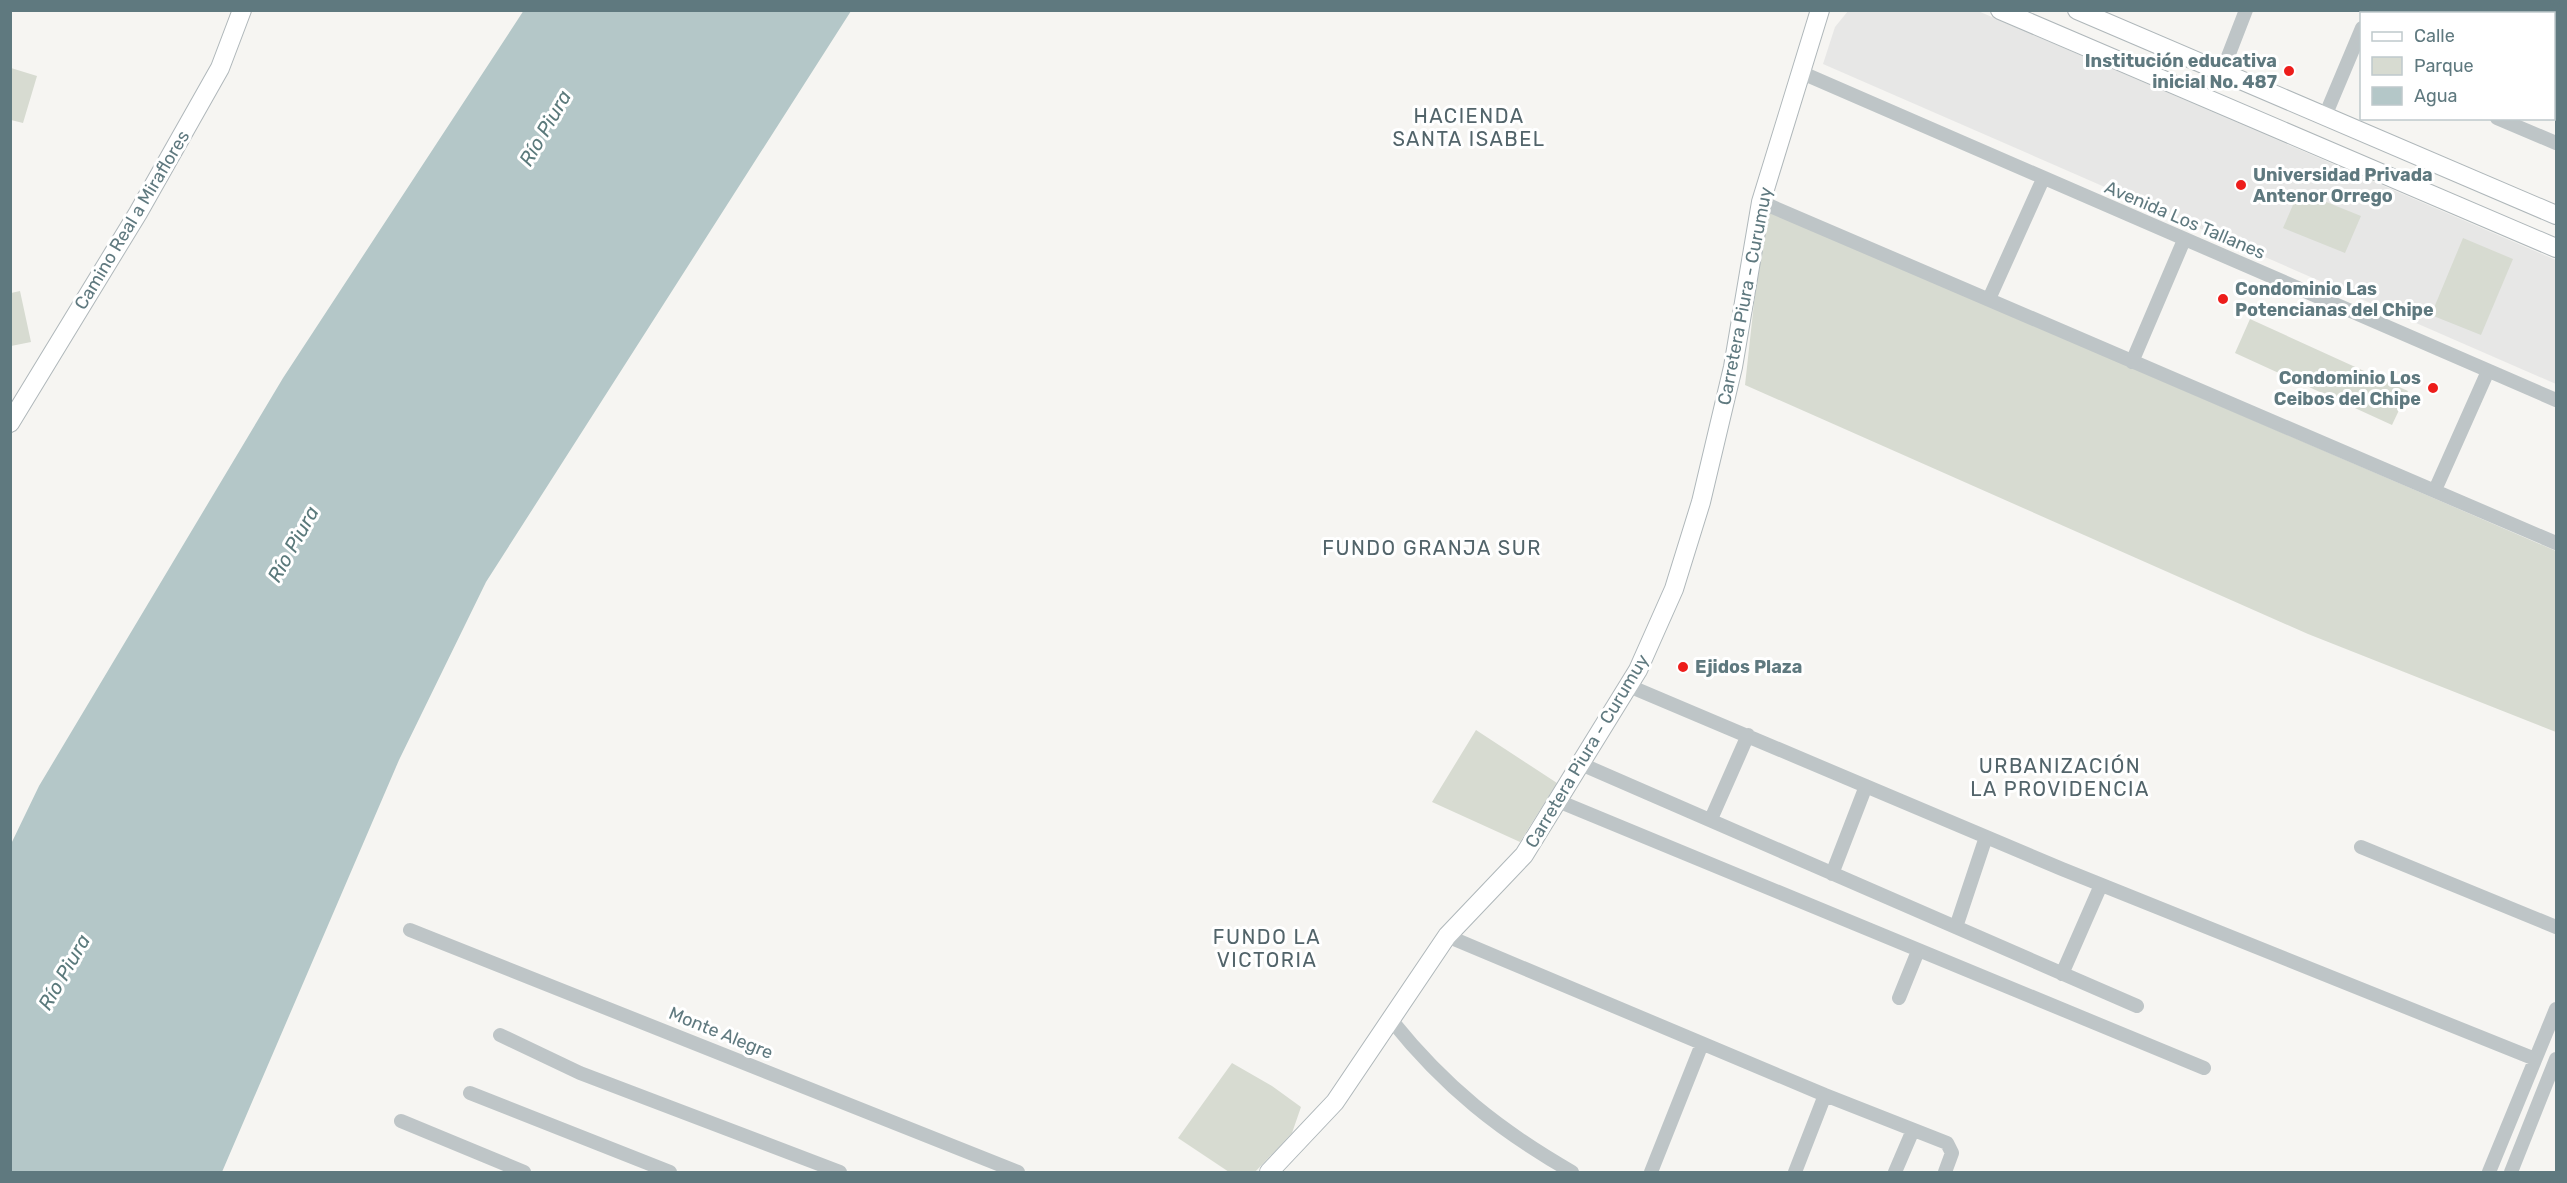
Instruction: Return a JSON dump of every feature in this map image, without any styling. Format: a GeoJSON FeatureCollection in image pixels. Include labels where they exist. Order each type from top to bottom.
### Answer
{"type":"FeatureCollection","features":[{"type":"Feature","properties":{"kind":"main road","name":"Camino Real a Miraflores"},"geometry":{"type":"LineString","coordinates":[[10,423],[138,213],[220,68],[242,10]]}},
{"type":"Feature","properties":{"kind":"main road","name":"Carretera Piura - Curumuy"},"geometry":{"type":"LineString","coordinates":[[1269,1173],[1335,1102],[1392,1021],[1447,936],[1524,855],[1629,686],[1670,599],[1701,502],[1733,367],[1761,202],[1820,10]]}},
{"type":"Feature","properties":{"kind":"main road"},"geometry":{"type":"LineString","coordinates":[[2000,10],[2556,248]]}},
{"type":"Feature","properties":{"kind":"main road"},"geometry":{"type":"LineString","coordinates":[[2077,10],[2556,215]]}},
{"type":"Feature","properties":{"kind":"main road"},"geometry":{"type":"LineString","coordinates":[[2126,64],[2139,37]]}},
{"type":"Feature","properties":{"kind":"street"},"geometry":{"type":"LineString","coordinates":[[2222,72],[2246,10]]}},
{"type":"Feature","properties":{"kind":"street"},"geometry":{"type":"LineString","coordinates":[[2325,117],[2355,60],[2360,33]]}},
{"type":"Feature","properties":{"kind":"street","name":"Avenida Los Tallanes"},"geometry":{"type":"LineString","coordinates":[[1800,72],[2556,400]]}},
{"type":"Feature","properties":{"kind":"street"},"geometry":{"type":"LineString","coordinates":[[2516,122],[2556,143]]}},
{"type":"Feature","properties":{"kind":"street"},"geometry":{"type":"LineString","coordinates":[[1989,299],[2043,178]]}},
{"type":"Feature","properties":{"kind":"street"},"geometry":{"type":"LineString","coordinates":[[1761,202],[2556,543]]}},
{"type":"Feature","properties":{"kind":"street"},"geometry":{"type":"LineString","coordinates":[[2132,362],[2184,240]]}},
{"type":"Feature","properties":{"kind":"street"},"geometry":{"type":"LineString","coordinates":[[2435,490],[2488,371]]}},
{"type":"Feature","properties":{"kind":"street"},"geometry":{"type":"LineString","coordinates":[[1629,686],[2101,885],[2535,1059]]}},
{"type":"Feature","properties":{"kind":"street"},"geometry":{"type":"LineString","coordinates":[[1711,819],[1748,735]]}},
{"type":"Feature","properties":{"kind":"street"},"geometry":{"type":"LineString","coordinates":[[1581,764],[2137,1006]]}},
{"type":"Feature","properties":{"kind":"street"},"geometry":{"type":"LineString","coordinates":[[1832,874],[1866,786]]}},
{"type":"Feature","properties":{"kind":"street"},"geometry":{"type":"LineString","coordinates":[[1558,801],[2204,1068]]}},
{"type":"Feature","properties":{"kind":"street"},"geometry":{"type":"LineString","coordinates":[[1956,927],[1986,837]]}},
{"type":"Feature","properties":{"kind":"street"},"geometry":{"type":"LineString","coordinates":[[2361,847],[2556,927]]}},
{"type":"Feature","properties":{"kind":"street"},"geometry":{"type":"LineString","coordinates":[[2062,974],[2101,885]]}},
{"type":"Feature","properties":{"kind":"street","name":"Monte Alegre"},"geometry":{"type":"LineString","coordinates":[[410,930],[1017,1173]]}},
{"type":"Feature","properties":{"kind":"street"},"geometry":{"type":"LineString","coordinates":[[1447,936],[1951,1147],[1946,1173]]}},
{"type":"Feature","properties":{"kind":"street"},"geometry":{"type":"LineString","coordinates":[[1899,998],[1918,951]]}},
{"type":"Feature","properties":{"kind":"street"},"geometry":{"type":"LineString","coordinates":[[2489,1173],[2556,1010]]}},
{"type":"Feature","properties":{"kind":"street"},"geometry":{"type":"LineString","coordinates":[[1392,1021],[1445,1082],[1498,1124],[1572,1173]]}},
{"type":"Feature","properties":{"kind":"street"},"geometry":{"type":"LineString","coordinates":[[500,1035],[580,1073],[840,1173]]}},
{"type":"Feature","properties":{"kind":"street"},"geometry":{"type":"LineString","coordinates":[[1651,1173],[1702,1044]]}},
{"type":"Feature","properties":{"kind":"street"},"geometry":{"type":"LineString","coordinates":[[2511,1173],[2556,1059]]}},
{"type":"Feature","properties":{"kind":"street"},"geometry":{"type":"LineString","coordinates":[[470,1093],[670,1173]]}},
{"type":"Feature","properties":{"kind":"street"},"geometry":{"type":"LineString","coordinates":[[1795,1173],[1825,1095]]}},
{"type":"Feature","properties":{"kind":"street"},"geometry":{"type":"LineString","coordinates":[[401,1121],[524,1173]]}},
{"type":"Feature","properties":{"kind":"street"},"geometry":{"type":"LineString","coordinates":[[1895,1173],[1914,1130]]}},
{"type":"Feature","properties":{"kind":"shaded area","name":"Universidad Privada Antenor Orrego"},"geometry":{"type":"Polygon","coordinates":[[[1848,11],[1978,11],[2556,260],[2556,384],[1823,64],[1835,27],[1848,11]]]}},
{"type":"Feature","properties":{"kind":"green space"},"geometry":{"type":"Polygon","coordinates":[[[11,68],[37,76],[23,123],[11,120],[11,68]]]}},
{"type":"Feature","properties":{"kind":"green space"},"geometry":{"type":"Polygon","coordinates":[[[2299,191],[2361,216],[2345,253],[2283,228],[2299,191]]]}},
{"type":"Feature","properties":{"kind":"green space"},"geometry":{"type":"Polygon","coordinates":[[[1769,211],[2556,551],[2556,732],[2308,634],[1745,385],[1755,294],[1769,211]]]}},
{"type":"Feature","properties":{"kind":"green space"},"geometry":{"type":"Polygon","coordinates":[[[2463,238],[2513,259],[2481,335],[2431,315],[2463,238]]]}},
{"type":"Feature","properties":{"kind":"green space"},"geometry":{"type":"Polygon","coordinates":[[[20,291],[31,342],[11,346],[11,293],[20,291]]]}},
{"type":"Feature","properties":{"kind":"green space"},"geometry":{"type":"Polygon","coordinates":[[[2250,319],[2408,391],[2392,425],[2235,353],[2250,319]]]}},
{"type":"Feature","properties":{"kind":"green space"},"geometry":{"type":"Polygon","coordinates":[[[1476,730],[1557,783],[1520,842],[1432,802],[1476,730]]]}},
{"type":"Feature","properties":{"kind":"green space"},"geometry":{"type":"Polygon","coordinates":[[[1232,1063],[1272,1086],[1301,1107],[1292,1133],[1255,1172],[1229,1172],[1178,1138],[1232,1063]]]}},
{"type":"Feature","properties":{"kind":"water","name":"Río Piura"},"geometry":{"type":"Polygon","coordinates":[[[524,10],[851,11],[486,582],[399,760],[222,1172],[11,1172],[11,844],[39,786],[283,378],[524,10]]]}},
{"type":"Feature","properties":{"kind":"place","name":"Institución educativa inicial No. 487"},"geometry":{"type":"Point","coordinates":[2289,71]}},
{"type":"Feature","properties":{"kind":"place","name":"Universidad Privada Antenor Orrego"},"geometry":{"type":"Point","coordinates":[2241,185]}},
{"type":"Feature","properties":{"kind":"place","name":"Condominio Las Potencianas del Chipe"},"geometry":{"type":"Point","coordinates":[2223,299]}},
{"type":"Feature","properties":{"kind":"place","name":"Condominio Los Ceibos del Chipe"},"geometry":{"type":"Point","coordinates":[2433,388]}},
{"type":"Feature","properties":{"kind":"place","name":"Ejidos Plaza"},"geometry":{"type":"Point","coordinates":[1683,667]}},
{"type":"Feature","properties":{"kind":"district","name":"HACIENDA SANTA ISABEL"},"geometry":{"type":"Point","coordinates":[1469,128]}},
{"type":"Feature","properties":{"kind":"district","name":"FUNDO GRANJA SUR"},"geometry":{"type":"Point","coordinates":[1432,548]}},
{"type":"Feature","properties":{"kind":"district","name":"URBANIZACIÓN LA PROVIDENCIA"},"geometry":{"type":"Point","coordinates":[2060,778]}},
{"type":"Feature","properties":{"kind":"district","name":"FUNDO LA VICTORIA"},"geometry":{"type":"Point","coordinates":[1267,948]}}]}
